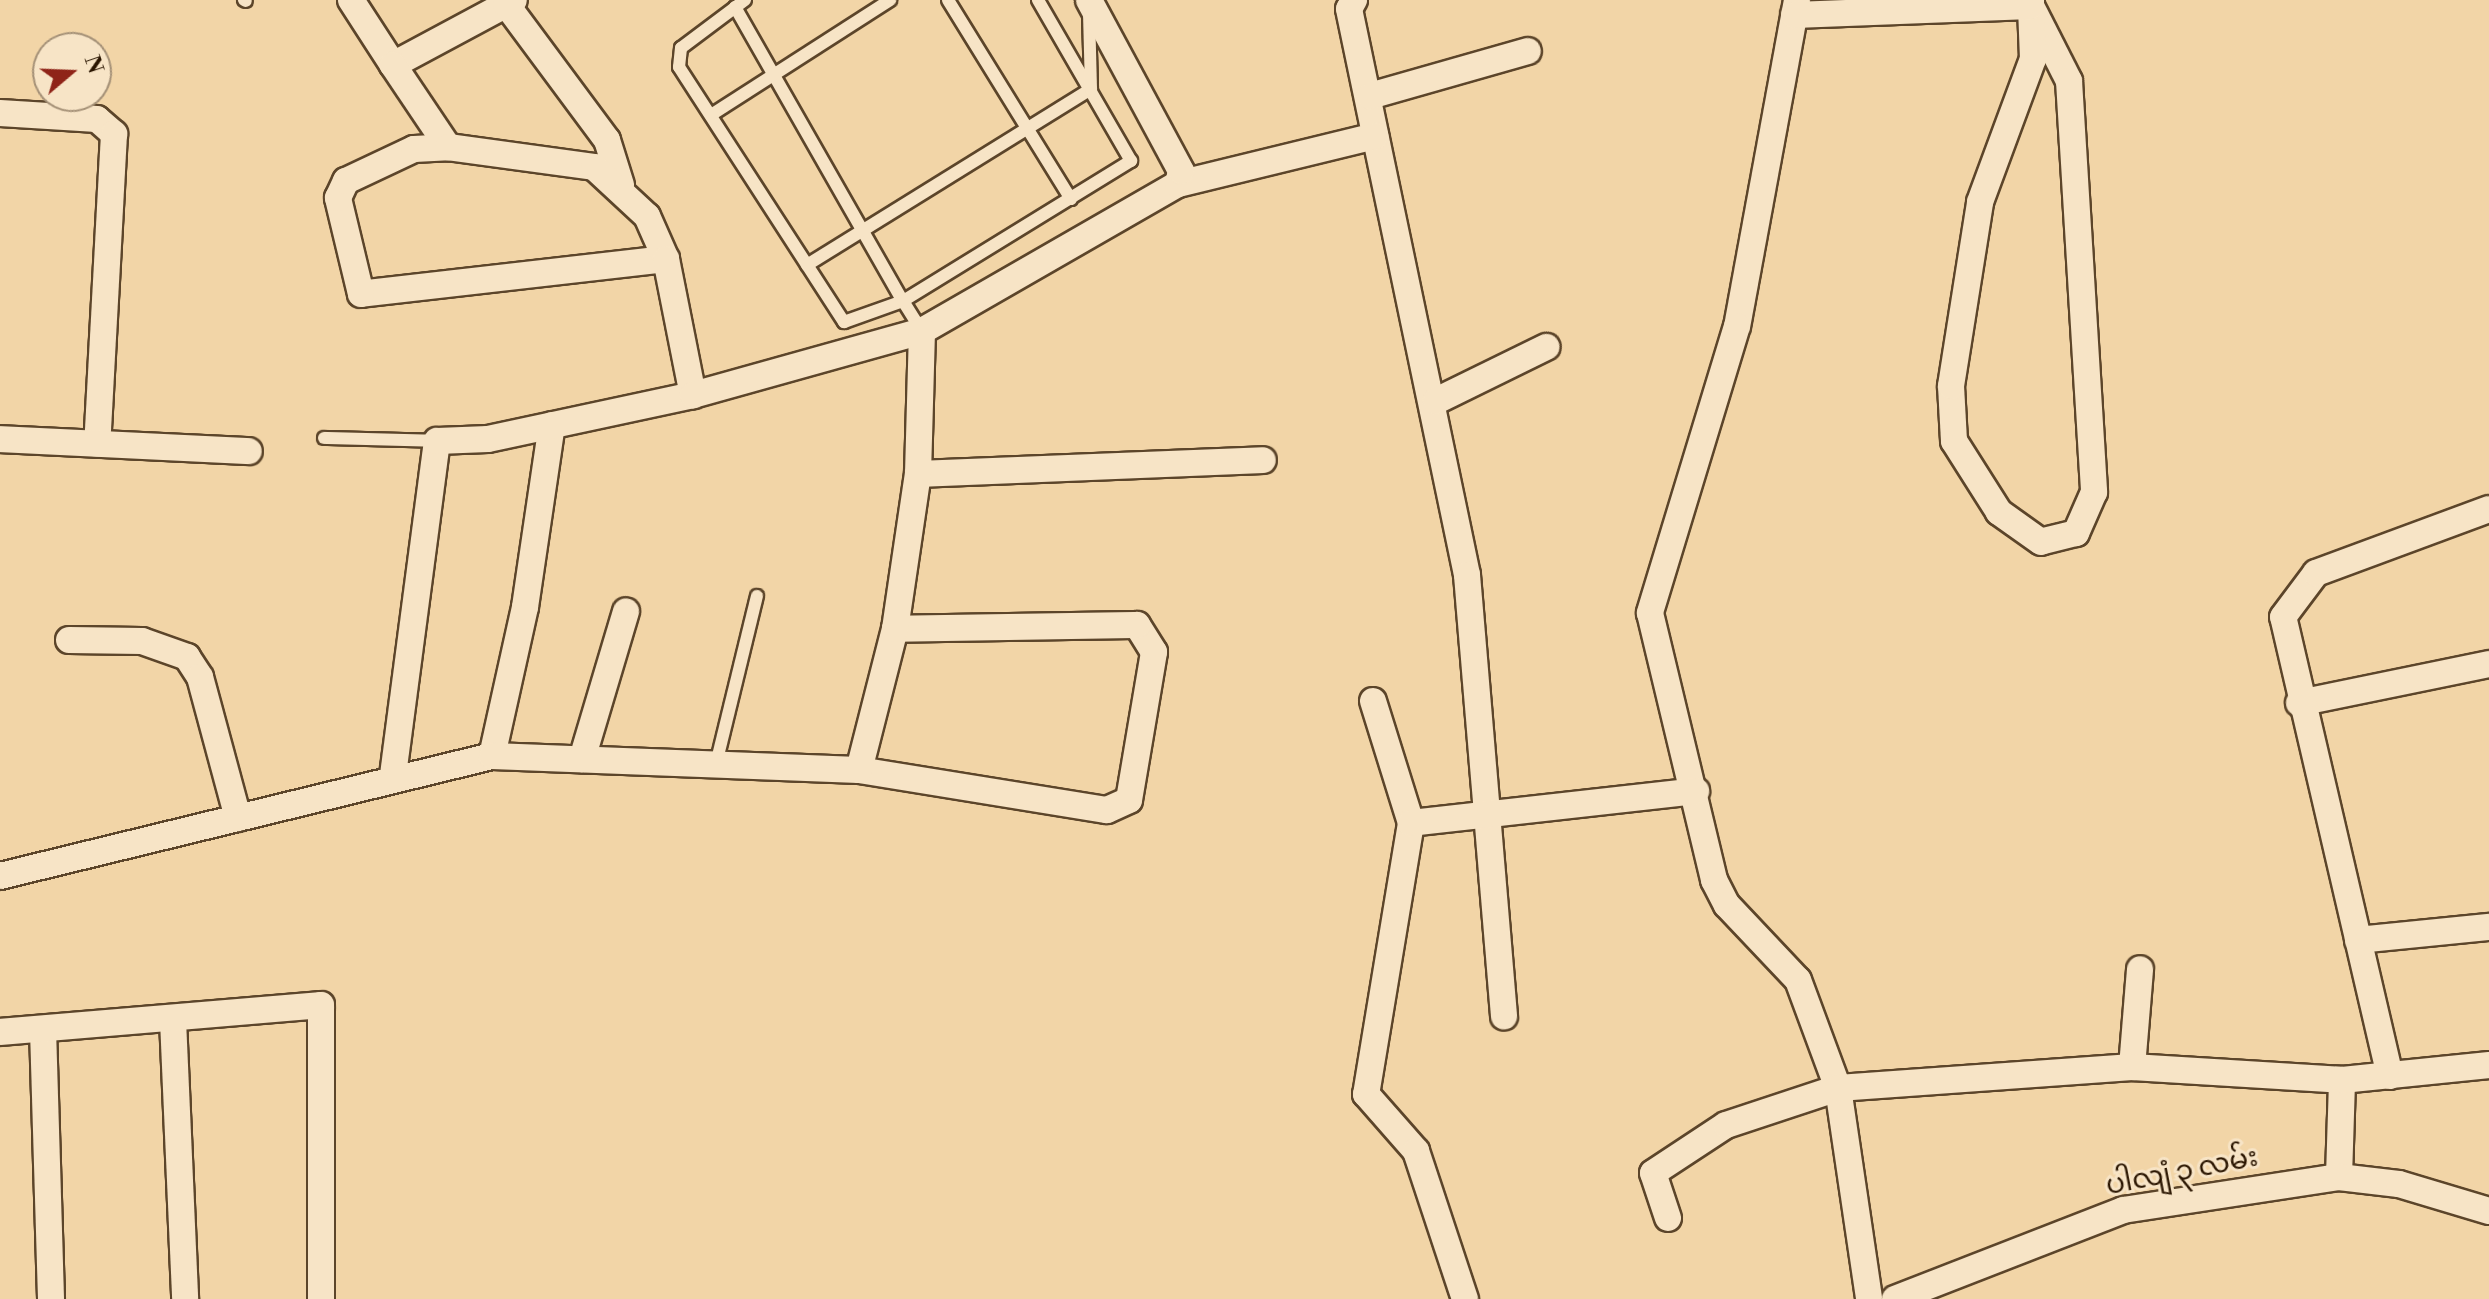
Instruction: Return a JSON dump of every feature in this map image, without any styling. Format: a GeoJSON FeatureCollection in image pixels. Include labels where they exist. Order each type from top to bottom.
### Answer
{"type":"FeatureCollection","features":[{"type":"Feature","properties":{"kind":"street"},"geometry":{"type":"LineString","coordinates":[[351,0],[448,147]]}},
{"type":"Feature","properties":{"kind":"street"},"geometry":{"type":"LineString","coordinates":[[1354,0],[1349,9],[1436,401],[1467,575],[1504,1016]]}},
{"type":"Feature","properties":{"kind":"street"},"geometry":{"type":"LineString","coordinates":[[393,65],[508,1],[607,140],[621,185]]}},
{"type":"Feature","properties":{"kind":"street"},"geometry":{"type":"LineString","coordinates":[[1089,2],[1181,171],[1178,184]]}},
{"type":"Feature","properties":{"kind":"street"},"geometry":{"type":"LineString","coordinates":[[2031,3],[2069,81],[2094,492],[2076,533],[2041,542],[1999,512],[1954,441],[1951,386],[1980,202],[2033,59],[2031,3]]}},
{"type":"Feature","properties":{"kind":"street"},"geometry":{"type":"LineString","coordinates":[[1869,1299],[1838,1088],[1798,980],[1727,905],[1714,880],[1696,791],[1650,613],[1737,326],[1795,8],[2031,3]]}},
{"type":"Feature","properties":{"kind":"street"},"geometry":{"type":"LineString","coordinates":[[1370,96],[1528,51]]}},
{"type":"Feature","properties":{"kind":"street"},"geometry":{"type":"LineString","coordinates":[[0,113],[97,119],[114,134],[97,444]]}},
{"type":"Feature","properties":{"kind":"street"},"geometry":{"type":"LineString","coordinates":[[393,775],[437,441],[552,425],[693,395],[922,331],[1178,184],[1375,136]]}},
{"type":"Feature","properties":{"kind":"street"},"geometry":{"type":"LineString","coordinates":[[666,259],[361,294],[339,220],[346,181],[414,149],[448,147],[594,167],[621,185],[647,216],[666,259],[693,395]]}},
{"type":"Feature","properties":{"kind":"street"},"geometry":{"type":"LineString","coordinates":[[859,770],[895,629],[918,474],[922,331]]}},
{"type":"Feature","properties":{"kind":"street"},"geometry":{"type":"LineString","coordinates":[[1436,401],[1546,347]]}},
{"type":"Feature","properties":{"kind":"street"},"geometry":{"type":"LineString","coordinates":[[492,756],[525,607],[552,425]]}},
{"type":"Feature","properties":{"kind":"street"},"geometry":{"type":"LineString","coordinates":[[0,439],[249,451]]}},
{"type":"Feature","properties":{"kind":"street"},"geometry":{"type":"LineString","coordinates":[[918,474],[1263,460]]}},
{"type":"Feature","properties":{"kind":"street"},"geometry":{"type":"LineString","coordinates":[[2390,1076],[2299,703],[2283,617],[2316,573],[2489,509]]}},
{"type":"Feature","properties":{"kind":"street"},"geometry":{"type":"LineString","coordinates":[[582,759],[626,611]]}},
{"type":"Feature","properties":{"kind":"street"},"geometry":{"type":"LineString","coordinates":[[0,876],[238,818],[393,775],[492,756],[859,770],[1107,810],[1129,800],[1154,652],[1137,625],[895,629]]}},
{"type":"Feature","properties":{"kind":"street"},"geometry":{"type":"LineString","coordinates":[[69,640],[142,641],[187,657],[214,721],[238,818]]}},
{"type":"Feature","properties":{"kind":"street"},"geometry":{"type":"LineString","coordinates":[[2299,703],[2489,664]]}},
{"type":"Feature","properties":{"kind":"street"},"geometry":{"type":"LineString","coordinates":[[1373,701],[1411,823],[1366,1094],[1416,1151],[1465,1299]]}},
{"type":"Feature","properties":{"kind":"street"},"geometry":{"type":"LineString","coordinates":[[1411,823],[1489,811],[1696,791]]}},
{"type":"Feature","properties":{"kind":"street"},"geometry":{"type":"LineString","coordinates":[[2358,940],[2489,927]]}},
{"type":"Feature","properties":{"kind":"street"},"geometry":{"type":"LineString","coordinates":[[2132,1067],[2140,969]]}},
{"type":"Feature","properties":{"kind":"street"},"geometry":{"type":"LineString","coordinates":[[0,1032],[173,1020],[321,1005],[321,1299]]}},
{"type":"Feature","properties":{"kind":"street"},"geometry":{"type":"LineString","coordinates":[[173,1020],[185,1299]]}},
{"type":"Feature","properties":{"kind":"street"},"geometry":{"type":"LineString","coordinates":[[43,1029],[51,1299]]}},
{"type":"Feature","properties":{"kind":"street"},"geometry":{"type":"LineString","coordinates":[[1668,1218],[1653,1173],[1726,1125],[1838,1088],[2132,1067],[2342,1080],[2489,1065]]}},
{"type":"Feature","properties":{"kind":"street"},"geometry":{"type":"LineString","coordinates":[[2339,1177],[2342,1080]]}},
{"type":"Feature","properties":{"kind":"street","name":"ပါလျံ ၃ လမ်း"},"geometry":{"type":"LineString","coordinates":[[1895,1299],[2123,1210],[2339,1177],[2399,1184],[2489,1211]]}},
{"type":"Feature","properties":{"kind":"lane"},"geometry":{"type":"LineString","coordinates":[[711,115],[773,72],[890,0]]}},
{"type":"Feature","properties":{"kind":"lane"},"geometry":{"type":"LineString","coordinates":[[948,0],[1071,199]]}},
{"type":"Feature","properties":{"kind":"lane"},"geometry":{"type":"LineString","coordinates":[[922,331],[903,301],[773,72],[740,3],[678,57],[711,115],[844,322],[903,301],[1131,161],[1038,0]]}},
{"type":"Feature","properties":{"kind":"lane"},"geometry":{"type":"LineString","coordinates":[[1089,2],[1091,89]]}},
{"type":"Feature","properties":{"kind":"lane"},"geometry":{"type":"LineString","coordinates":[[807,265],[1091,89]]}},
{"type":"Feature","properties":{"kind":"lane"},"geometry":{"type":"LineString","coordinates":[[324,438],[437,441]]}},
{"type":"Feature","properties":{"kind":"lane"},"geometry":{"type":"LineString","coordinates":[[716,765],[757,596]]}}]}
